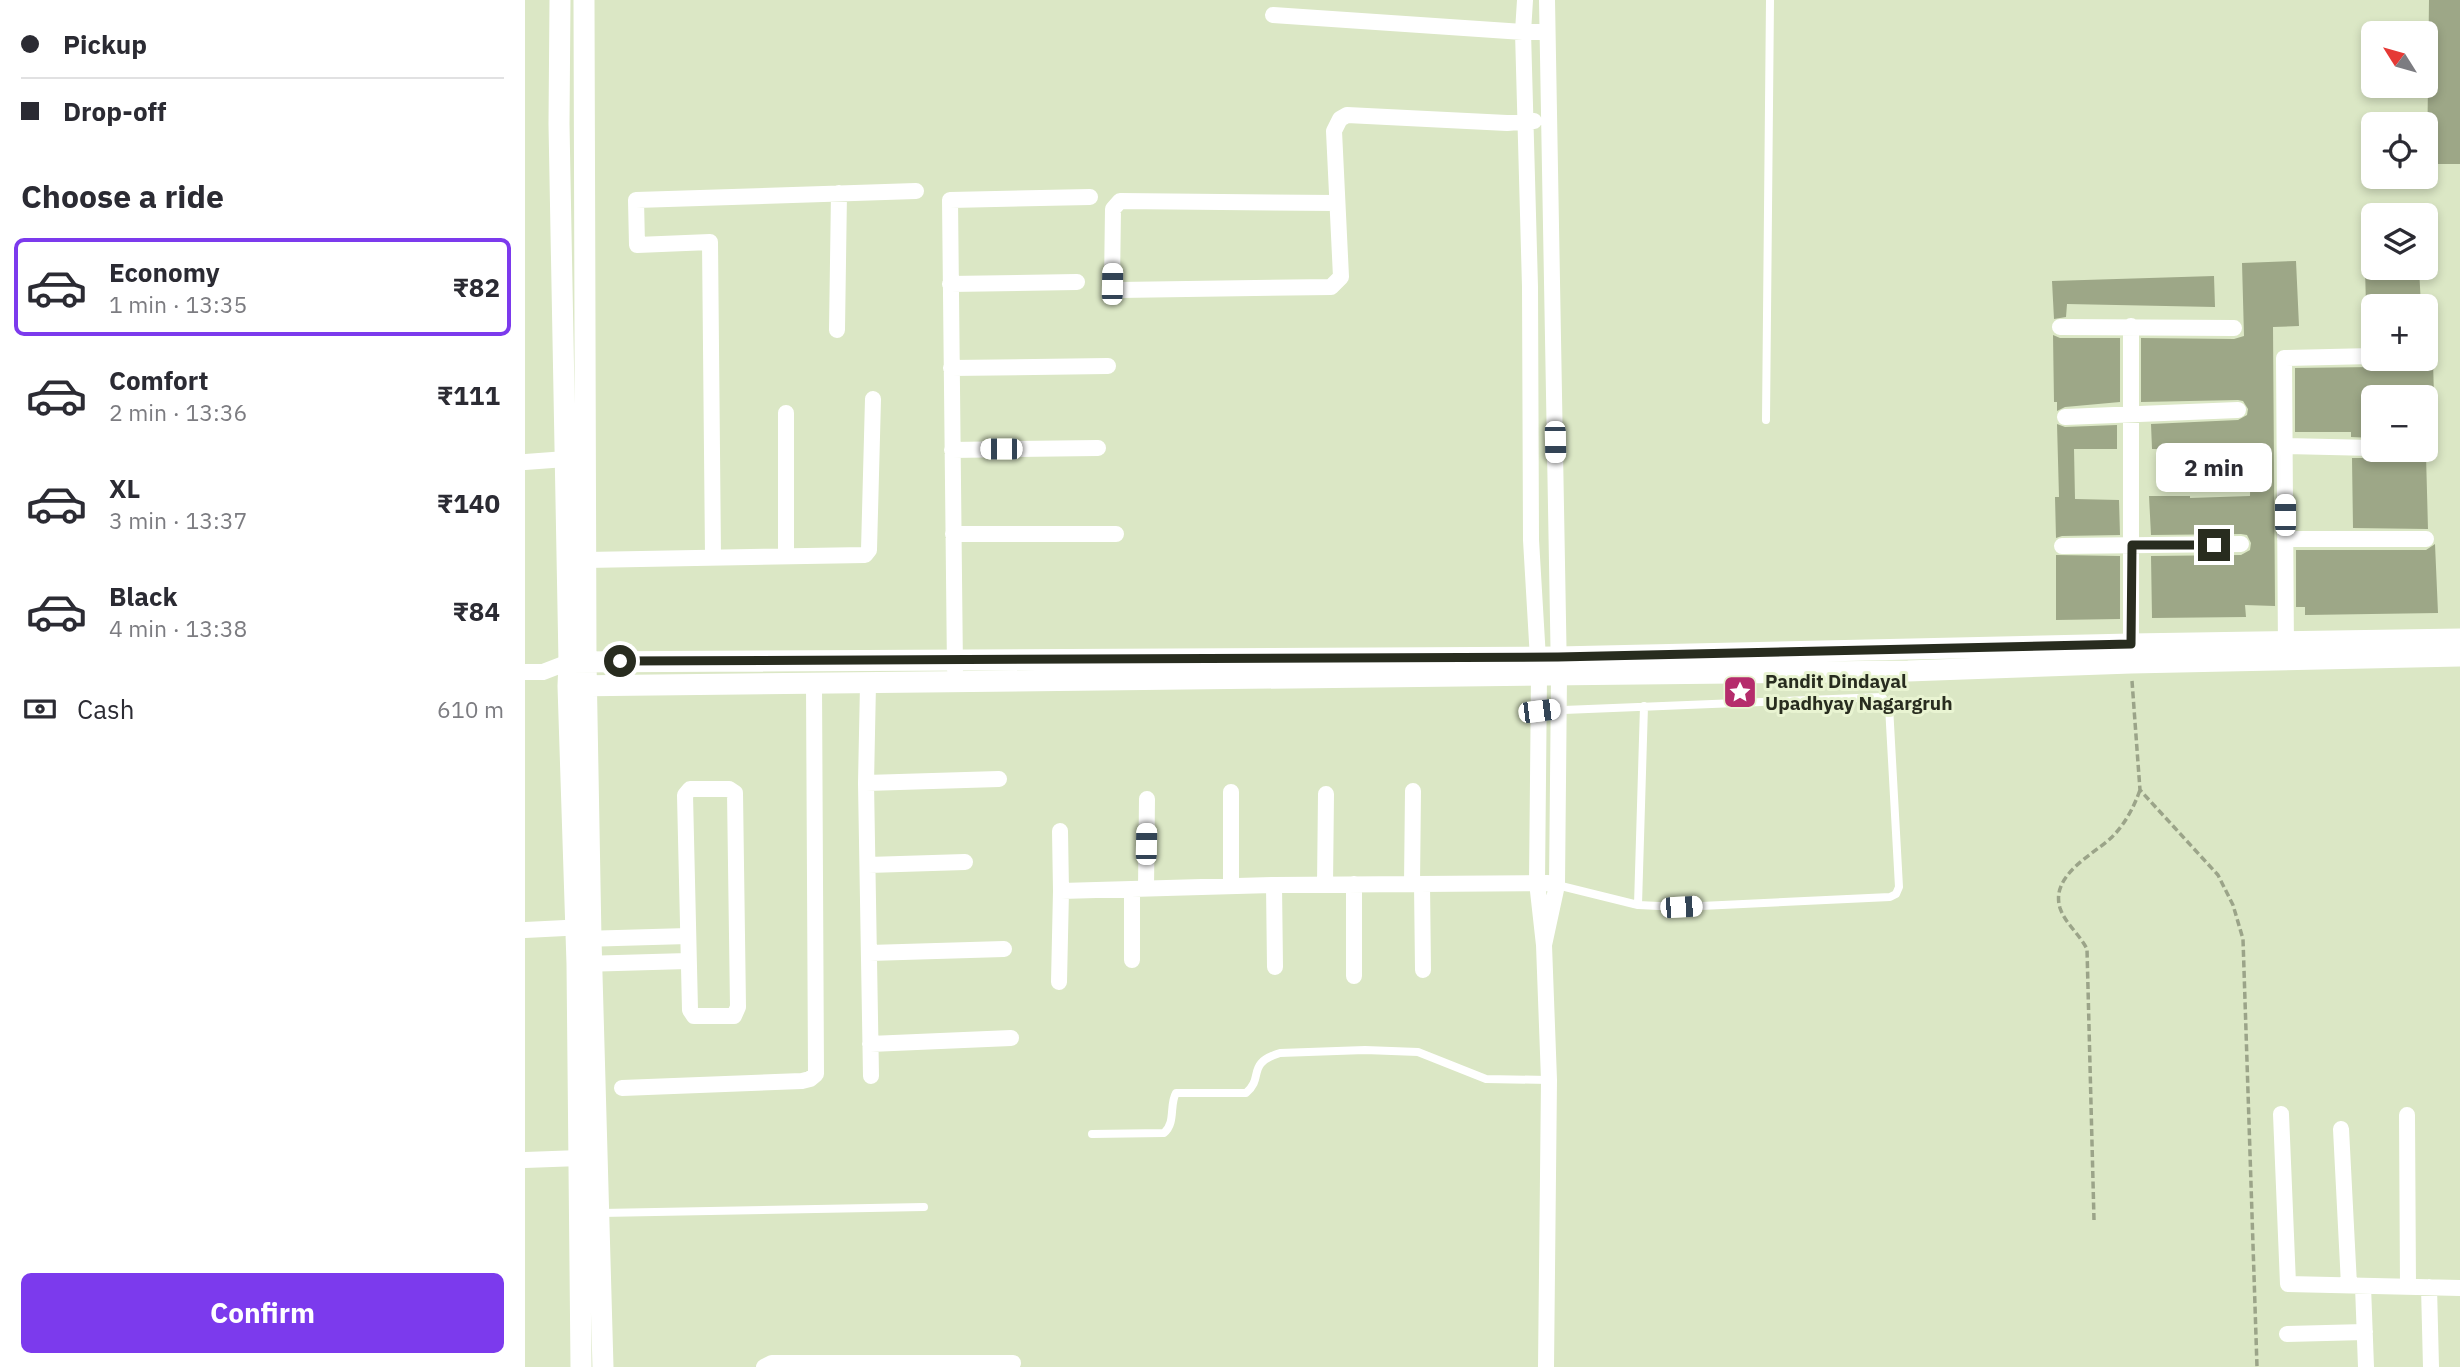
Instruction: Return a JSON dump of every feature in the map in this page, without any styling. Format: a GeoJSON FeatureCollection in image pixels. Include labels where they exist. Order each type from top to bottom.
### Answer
{"type":"FeatureCollection","features":[{"type":"Feature","properties":{"kind":"street"},"geometry":{"type":"LineString","coordinates":[[560,0],[559,124],[566,459],[578,662]]}},
{"type":"Feature","properties":{"kind":"street"},"geometry":{"type":"LineString","coordinates":[[584,0],[586,560],[577,686],[590,1213],[603,1367]]}},
{"type":"Feature","properties":{"kind":"street"},"geometry":{"type":"LineString","coordinates":[[1525,0],[1523,32],[1532,434],[1531,540],[1549,666],[1559,709],[1557,885],[1544,945]]}},
{"type":"Feature","properties":{"kind":"street"},"geometry":{"type":"LineString","coordinates":[[1546,1367],[1549,1080],[1544,945],[1537,882],[1539,711],[1549,666],[1547,0]]}},
{"type":"Feature","properties":{"kind":"street"},"geometry":{"type":"LineString","coordinates":[[1273,15],[1548,32]]}},
{"type":"Feature","properties":{"kind":"street"},"geometry":{"type":"LineString","coordinates":[[1338,204],[1120,201],[1114,209],[1112,284],[1119,290],[1331,287],[1341,277],[1338,204],[1334,131],[1340,119],[1347,115],[1526,122],[1549,120]]}},
{"type":"Feature","properties":{"kind":"street"},"geometry":{"type":"LineString","coordinates":[[713,556],[710,242],[637,244],[636,201],[916,191]]}},
{"type":"Feature","properties":{"kind":"street"},"geometry":{"type":"LineString","coordinates":[[837,330],[839,193]]}},
{"type":"Feature","properties":{"kind":"street"},"geometry":{"type":"LineString","coordinates":[[955,683],[950,200],[1090,198]]}},
{"type":"Feature","properties":{"kind":"street"},"geometry":{"type":"LineString","coordinates":[[950,284],[1077,282]]}},
{"type":"Feature","properties":{"kind":"street"},"geometry":{"type":"LineString","coordinates":[[2131,326],[2131,653]]}},
{"type":"Feature","properties":{"kind":"street"},"geometry":{"type":"LineString","coordinates":[[2060,327],[2234,328]]}},
{"type":"Feature","properties":{"kind":"street"},"geometry":{"type":"LineString","coordinates":[[2286,651],[2284,358],[2361,356]]}},
{"type":"Feature","properties":{"kind":"street"},"geometry":{"type":"LineString","coordinates":[[951,368],[1108,366]]}},
{"type":"Feature","properties":{"kind":"street"},"geometry":{"type":"LineString","coordinates":[[586,560],[865,555],[873,399]]}},
{"type":"Feature","properties":{"kind":"street"},"geometry":{"type":"LineString","coordinates":[[2065,417],[2238,410]]}},
{"type":"Feature","properties":{"kind":"street"},"geometry":{"type":"LineString","coordinates":[[786,413],[786,556]]}},
{"type":"Feature","properties":{"kind":"street"},"geometry":{"type":"LineString","coordinates":[[2285,446],[2361,448]]}},
{"type":"Feature","properties":{"kind":"street"},"geometry":{"type":"LineString","coordinates":[[952,450],[1098,448]]}},
{"type":"Feature","properties":{"kind":"street"},"geometry":{"type":"LineString","coordinates":[[525,462],[566,459]]}},
{"type":"Feature","properties":{"kind":"street"},"geometry":{"type":"LineString","coordinates":[[953,534],[1116,534]]}},
{"type":"Feature","properties":{"kind":"street"},"geometry":{"type":"LineString","coordinates":[[2285,538],[2427,539]]}},
{"type":"Feature","properties":{"kind":"street"},"geometry":{"type":"LineString","coordinates":[[2062,546],[2241,544]]}},
{"type":"Feature","properties":{"kind":"street"},"geometry":{"type":"LineString","coordinates":[[2286,651],[2460,639]]}},
{"type":"Feature","properties":{"kind":"street"},"geometry":{"type":"LineString","coordinates":[[525,672],[543,672],[578,662],[955,660],[1908,671],[2131,653],[2286,651],[2460,656]]}},
{"type":"Feature","properties":{"kind":"street"},"geometry":{"type":"LineString","coordinates":[[543,672],[577,686],[814,685],[1549,666]]}},
{"type":"Feature","properties":{"kind":"street"},"geometry":{"type":"LineString","coordinates":[[867,684],[871,1076]]}},
{"type":"Feature","properties":{"kind":"street"},"geometry":{"type":"LineString","coordinates":[[622,1088],[802,1081],[816,1074],[814,685]]}},
{"type":"Feature","properties":{"kind":"street"},"geometry":{"type":"LineString","coordinates":[[866,783],[999,779]]}},
{"type":"Feature","properties":{"kind":"street"},"geometry":{"type":"LineString","coordinates":[[690,789],[733,790],[736,793],[738,1007],[734,1016],[691,1014],[688,936],[685,795],[690,789]]}},
{"type":"Feature","properties":{"kind":"street"},"geometry":{"type":"LineString","coordinates":[[1413,791],[1423,970]]}},
{"type":"Feature","properties":{"kind":"street"},"geometry":{"type":"LineString","coordinates":[[1231,792],[1231,886]]}},
{"type":"Feature","properties":{"kind":"street"},"geometry":{"type":"LineString","coordinates":[[1325,885],[1326,794]]}},
{"type":"Feature","properties":{"kind":"street"},"geometry":{"type":"LineString","coordinates":[[1132,960],[1147,799]]}},
{"type":"Feature","properties":{"kind":"street"},"geometry":{"type":"LineString","coordinates":[[1059,982],[1060,831]]}},
{"type":"Feature","properties":{"kind":"street"},"geometry":{"type":"LineString","coordinates":[[868,865],[965,862]]}},
{"type":"Feature","properties":{"kind":"street"},"geometry":{"type":"LineString","coordinates":[[1061,891],[1354,884],[1537,882],[1557,885]]}},
{"type":"Feature","properties":{"kind":"street"},"geometry":{"type":"LineString","coordinates":[[1354,884],[1354,976]]}},
{"type":"Feature","properties":{"kind":"street"},"geometry":{"type":"LineString","coordinates":[[1274,885],[1275,967]]}},
{"type":"Feature","properties":{"kind":"street"},"geometry":{"type":"LineString","coordinates":[[525,930],[688,936]]}},
{"type":"Feature","properties":{"kind":"street"},"geometry":{"type":"LineString","coordinates":[[869,953],[1004,949]]}},
{"type":"Feature","properties":{"kind":"street"},"geometry":{"type":"LineString","coordinates":[[585,964],[688,961]]}},
{"type":"Feature","properties":{"kind":"street"},"geometry":{"type":"LineString","coordinates":[[582,1367],[590,1213],[580,1158],[585,964]]}},
{"type":"Feature","properties":{"kind":"street"},"geometry":{"type":"LineString","coordinates":[[870,1044],[1011,1038]]}},
{"type":"Feature","properties":{"kind":"street"},"geometry":{"type":"LineString","coordinates":[[2281,1114],[2288,1284],[2460,1288]]}},
{"type":"Feature","properties":{"kind":"street"},"geometry":{"type":"LineString","coordinates":[[2407,1115],[2408,1287]]}},
{"type":"Feature","properties":{"kind":"street"},"geometry":{"type":"LineString","coordinates":[[2341,1129],[2356,1286],[2365,1332],[2366,1367]]}},
{"type":"Feature","properties":{"kind":"street"},"geometry":{"type":"LineString","coordinates":[[525,1160],[580,1158]]}},
{"type":"Feature","properties":{"kind":"street"},"geometry":{"type":"LineString","coordinates":[[2429,1287],[2431,1367]]}},
{"type":"Feature","properties":{"kind":"street"},"geometry":{"type":"LineString","coordinates":[[2287,1334],[2365,1332]]}},
{"type":"Feature","properties":{"kind":"street"},"geometry":{"type":"LineString","coordinates":[[764,1367],[772,1363],[1013,1363]]}},
{"type":"Feature","properties":{"kind":"lane"},"geometry":{"type":"LineString","coordinates":[[1766,419],[1770,0]]}},
{"type":"Feature","properties":{"kind":"lane"},"geometry":{"type":"LineString","coordinates":[[1539,711],[1882,697],[1889,706],[1899,887],[1896,894],[1890,897],[1681,907],[1638,905],[1557,885]]}},
{"type":"Feature","properties":{"kind":"lane"},"geometry":{"type":"LineString","coordinates":[[1638,905],[1644,706]]}},
{"type":"Feature","properties":{"kind":"lane"},"geometry":{"type":"LineString","coordinates":[[1092,1133],[1164,1133],[1170,1126],[1173,1097],[1176,1093],[1246,1093],[1253,1084],[1257,1066],[1267,1057],[1280,1053],[1365,1050],[1418,1052],[1486,1079],[1549,1080]]}},
{"type":"Feature","properties":{"kind":"lane"},"geometry":{"type":"LineString","coordinates":[[590,1213],[924,1207]]}},
{"type":"Feature","properties":{"kind":"path"},"geometry":{"type":"LineString","coordinates":[[2094,1220],[2087,949],[2063,914],[2059,893],[2070,874],[2085,857],[2112,836],[2123,823],[2140,790],[2131,653]]}},
{"type":"Feature","properties":{"kind":"path"},"geometry":{"type":"LineString","coordinates":[[2140,790],[2218,875],[2233,905],[2243,939],[2257,1367]]}},
{"type":"Feature","properties":{"kind":"building"},"geometry":{"type":"Polygon","coordinates":[[[2429,0],[2460,0],[2460,164],[2438,164],[2438,112],[2428,112],[2428,98],[2438,98],[2438,21],[2429,21],[2429,0]]]}},
{"type":"Feature","properties":{"kind":"building"},"geometry":{"type":"Polygon","coordinates":[[[2296,261],[2299,326],[2273,327],[2275,606],[2245,605],[2246,617],[2152,618],[2151,556],[2241,555],[2250,550],[2251,543],[2247,535],[2241,534],[2151,535],[2149,496],[2250,496],[2251,449],[2152,449],[2151,424],[2238,420],[2247,415],[2248,409],[2243,401],[2238,400],[2141,402],[2141,338],[2234,339],[2244,336],[2242,263],[2296,261]]]}},
{"type":"Feature","properties":{"kind":"building"},"geometry":{"type":"Polygon","coordinates":[[[2214,276],[2215,307],[2067,304],[2066,317],[2054,319],[2052,281],[2214,276]]]}},
{"type":"Feature","properties":{"kind":"building"},"geometry":{"type":"Polygon","coordinates":[[[2365,280],[2420,280],[2420,294],[2366,294],[2365,280]]]}},
{"type":"Feature","properties":{"kind":"building"},"geometry":{"type":"Polygon","coordinates":[[[2053,335],[2060,338],[2120,338],[2120,402],[2065,407],[2057,411],[2057,402],[2054,402],[2053,335]]]}},
{"type":"Feature","properties":{"kind":"building"},"geometry":{"type":"Polygon","coordinates":[[[2361,367],[2361,371],[2433,371],[2434,385],[2361,385],[2361,437],[2351,437],[2351,432],[2295,432],[2295,368],[2361,367]]]}},
{"type":"Feature","properties":{"kind":"building"},"geometry":{"type":"Polygon","coordinates":[[[2057,424],[2065,427],[2117,425],[2117,449],[2074,449],[2075,499],[2119,500],[2120,535],[2056,538],[2055,497],[2059,497],[2057,424]]]}},
{"type":"Feature","properties":{"kind":"building"},"geometry":{"type":"Polygon","coordinates":[[[2352,458],[2361,458],[2361,462],[2426,462],[2428,529],[2353,528],[2352,458]]]}},
{"type":"Feature","properties":{"kind":"building"},"geometry":{"type":"Polygon","coordinates":[[[2435,544],[2438,613],[2305,615],[2305,607],[2296,607],[2296,550],[2426,550],[2435,544]]]}},
{"type":"Feature","properties":{"kind":"building"},"geometry":{"type":"Polygon","coordinates":[[[2056,555],[2120,556],[2120,619],[2056,620],[2056,555]]]}},
{"type":"Feature","properties":{"kind":"place","name":"Pandit Dindayal Upadhyay Nagargruh"},"geometry":{"type":"Point","coordinates":[1740,692]}},
{"type":"Feature","properties":{"kind":"route"},"geometry":{"type":"LineString","coordinates":[[620,661],[1558,657],[2131,644],[2132,545],[2214,545]]}}]}
